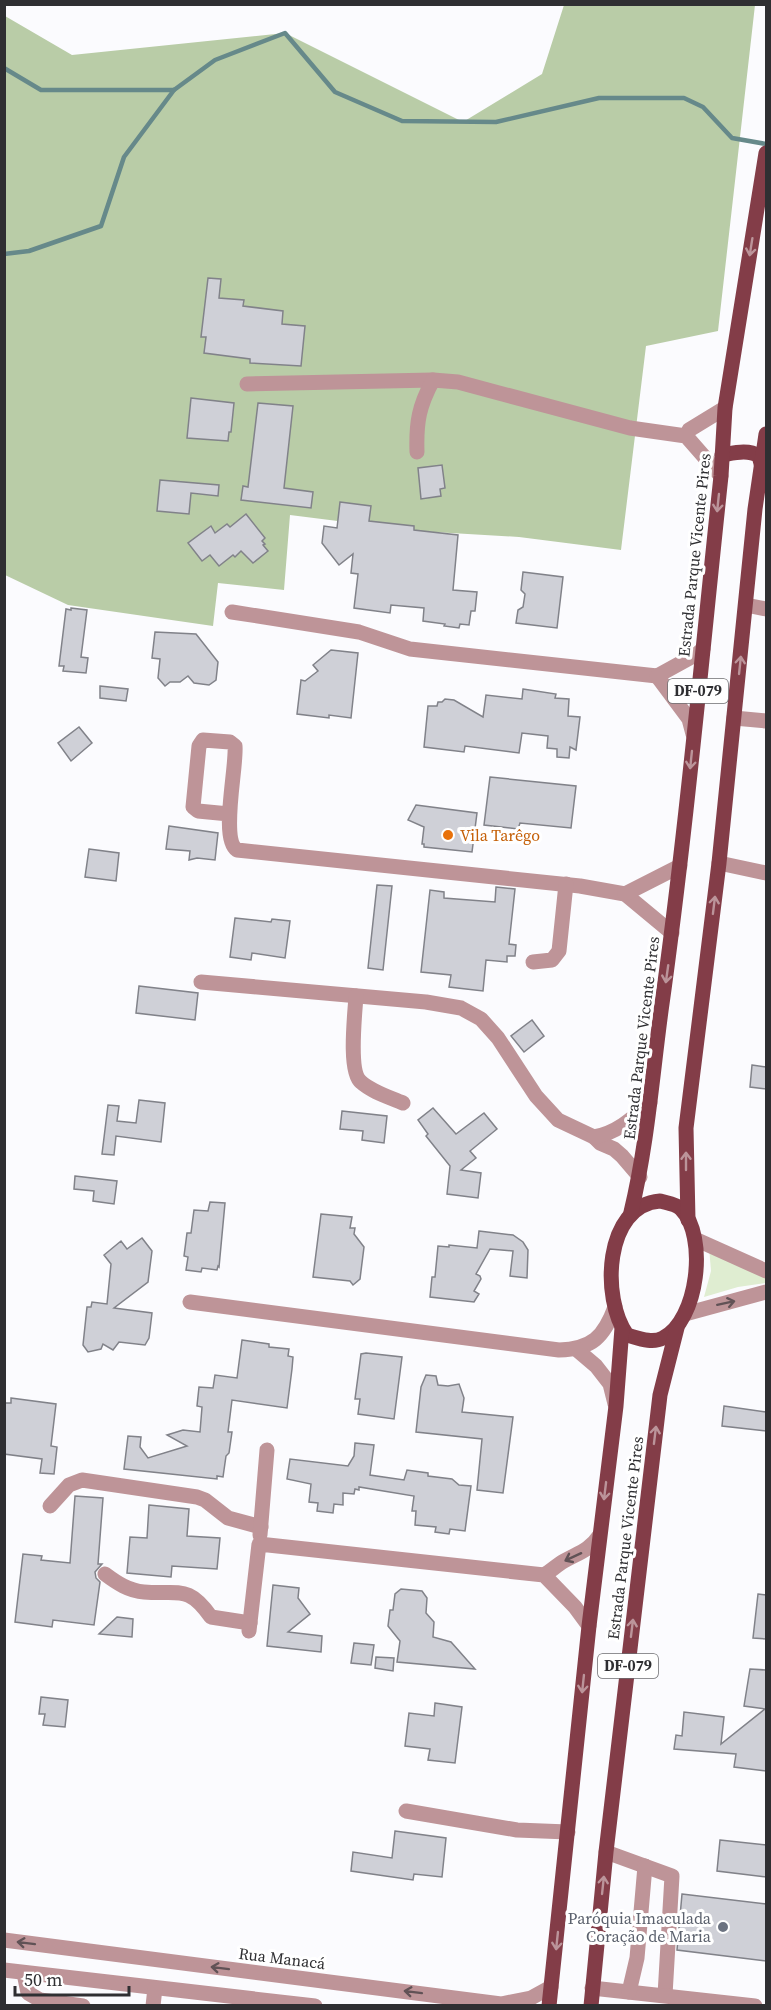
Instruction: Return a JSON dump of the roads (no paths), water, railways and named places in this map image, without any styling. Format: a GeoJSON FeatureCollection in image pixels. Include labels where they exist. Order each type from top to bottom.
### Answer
{"type":"FeatureCollection","features":[{"type":"Feature","properties":{"kind":"main road","name":"Estrada Parque Vicente Pires"},"geometry":{"type":"LineString","coordinates":[[632,1212],[640,1177],[680,866],[721,476],[725,408],[766,153]]}},
{"type":"Feature","properties":{"kind":"main road","name":"DF-079"},"geometry":{"type":"LineString","coordinates":[[677,1328],[685,1314],[697,1273],[695,1239],[688,1220],[686,1128],[719,863],[755,509],[766,434]]}},
{"type":"Feature","properties":{"kind":"main road"},"geometry":{"type":"LineString","coordinates":[[722,455],[754,453],[759,456],[762,467]]}},
{"type":"Feature","properties":{"kind":"main road"},"geometry":{"type":"LineString","coordinates":[[632,1212],[648,1202],[660,1201],[673,1204],[681,1209],[688,1220]]}},
{"type":"Feature","properties":{"kind":"main road","name":"DF-079"},"geometry":{"type":"LineString","coordinates":[[622,1328],[618,1320],[611,1283],[612,1256],[623,1226],[632,1212]]}},
{"type":"Feature","properties":{"kind":"main road","name":"Estrada Parque Vicente Pires"},"geometry":{"type":"LineString","coordinates":[[549,2006],[599,1536],[616,1406],[622,1328]]}},
{"type":"Feature","properties":{"kind":"main road"},"geometry":{"type":"LineString","coordinates":[[622,1328],[627,1335],[653,1341],[662,1339],[677,1328]]}},
{"type":"Feature","properties":{"kind":"main road","name":"Estrada Parque Vicente Pires"},"geometry":{"type":"LineString","coordinates":[[591,2006],[606,1852],[660,1395],[677,1328]]}},
{"type":"Feature","properties":{"kind":"street"},"geometry":{"type":"LineString","coordinates":[[417,452],[416,424],[422,400],[433,380]]}},
{"type":"Feature","properties":{"kind":"street"},"geometry":{"type":"LineString","coordinates":[[248,384],[433,380],[472,384],[630,428],[686,436],[721,476]]}},
{"type":"Feature","properties":{"kind":"street"},"geometry":{"type":"LineString","coordinates":[[686,436],[689,430],[725,408]]}},
{"type":"Feature","properties":{"kind":"street"},"geometry":{"type":"LineString","coordinates":[[746,605],[766,609]]}},
{"type":"Feature","properties":{"kind":"street"},"geometry":{"type":"LineString","coordinates":[[232,612],[359,632],[410,649],[657,676],[703,649]]}},
{"type":"Feature","properties":{"kind":"street"},"geometry":{"type":"LineString","coordinates":[[657,676],[689,719],[693,734]]}},
{"type":"Feature","properties":{"kind":"street"},"geometry":{"type":"LineString","coordinates":[[734,718],[766,721]]}},
{"type":"Feature","properties":{"kind":"street"},"geometry":{"type":"LineString","coordinates":[[229,814],[198,811],[193,807],[199,746],[203,740],[230,742],[235,746],[229,814],[232,847],[237,850],[566,884],[625,894],[672,933]]}},
{"type":"Feature","properties":{"kind":"street"},"geometry":{"type":"LineString","coordinates":[[719,863],[766,873]]}},
{"type":"Feature","properties":{"kind":"street"},"geometry":{"type":"LineString","coordinates":[[625,894],[680,866]]}},
{"type":"Feature","properties":{"kind":"street"},"geometry":{"type":"LineString","coordinates":[[533,962],[552,960],[559,951],[566,884]]}},
{"type":"Feature","properties":{"kind":"street"},"geometry":{"type":"LineString","coordinates":[[201,982],[452,1005],[470,1012],[481,1019],[498,1038],[536,1096],[558,1120],[614,1149],[640,1177]]}},
{"type":"Feature","properties":{"kind":"street"},"geometry":{"type":"LineString","coordinates":[[356,996],[353,1064],[355,1076],[372,1089],[403,1103]]}},
{"type":"Feature","properties":{"kind":"street"},"geometry":{"type":"LineString","coordinates":[[594,1137],[616,1130],[650,1103]]}},
{"type":"Feature","properties":{"kind":"street"},"geometry":{"type":"LineString","coordinates":[[695,1239],[766,1271]]}},
{"type":"Feature","properties":{"kind":"street"},"geometry":{"type":"LineString","coordinates":[[685,1314],[766,1293]]}},
{"type":"Feature","properties":{"kind":"street"},"geometry":{"type":"LineString","coordinates":[[190,1302],[559,1350],[576,1349],[588,1344],[607,1328],[615,1307]]}},
{"type":"Feature","properties":{"kind":"street"},"geometry":{"type":"LineString","coordinates":[[576,1349],[596,1366],[610,1384],[616,1406]]}},
{"type":"Feature","properties":{"kind":"street"},"geometry":{"type":"LineString","coordinates":[[105,1574],[121,1585],[142,1592],[181,1592],[191,1595],[211,1617],[250,1627],[267,1450]]}},
{"type":"Feature","properties":{"kind":"street"},"geometry":{"type":"LineString","coordinates":[[50,1506],[69,1485],[82,1480],[197,1497],[205,1500],[228,1518],[261,1527]]}},
{"type":"Feature","properties":{"kind":"street"},"geometry":{"type":"LineString","coordinates":[[544,1575],[563,1562],[586,1551],[593,1546],[599,1536]]}},
{"type":"Feature","properties":{"kind":"street"},"geometry":{"type":"LineString","coordinates":[[259,1544],[544,1575],[575,1607],[589,1626]]}},
{"type":"Feature","properties":{"kind":"street"},"geometry":{"type":"LineString","coordinates":[[406,1811],[517,1830],[568,1832]]}},
{"type":"Feature","properties":{"kind":"street"},"geometry":{"type":"LineString","coordinates":[[606,1852],[672,1876],[665,1995]]}},
{"type":"Feature","properties":{"kind":"street"},"geometry":{"type":"LineString","coordinates":[[630,1992],[637,1958],[645,1866]]}},
{"type":"Feature","properties":{"kind":"street","name":"Rua Manacá"},"geometry":{"type":"LineString","coordinates":[[4,1940],[501,2004],[531,1998],[551,1987]]}},
{"type":"Feature","properties":{"kind":"street"},"geometry":{"type":"LineString","coordinates":[[4,1970],[315,2006]]}},
{"type":"Feature","properties":{"kind":"street"},"geometry":{"type":"LineString","coordinates":[[24,1973],[28,1994],[40,2000],[83,2006]]}},
{"type":"Feature","properties":{"kind":"street"},"geometry":{"type":"LineString","coordinates":[[153,2006],[155,1988]]}},
{"type":"Feature","properties":{"kind":"street"},"geometry":{"type":"LineString","coordinates":[[592,1988],[755,2006]]}},
{"type":"Feature","properties":{"kind":"waterway"},"geometry":{"type":"LineString","coordinates":[[4,68],[41,90],[174,90],[215,60],[285,33],[335,92],[402,121],[496,122],[599,98],[684,98],[703,107],[732,138],[766,144]]}},
{"type":"Feature","properties":{"kind":"waterway"},"geometry":{"type":"LineString","coordinates":[[4,254],[29,251],[101,226],[124,157],[174,90]]}},
{"type":"Feature","properties":{"kind":"place","name":"Vila Tarêgo"},"geometry":{"type":"Point","coordinates":[448,835]}},
{"type":"Feature","properties":{"kind":"place","name":"Paróquia Imaculada Coração de Maria"},"geometry":{"type":"Point","coordinates":[723,1927]}}]}
